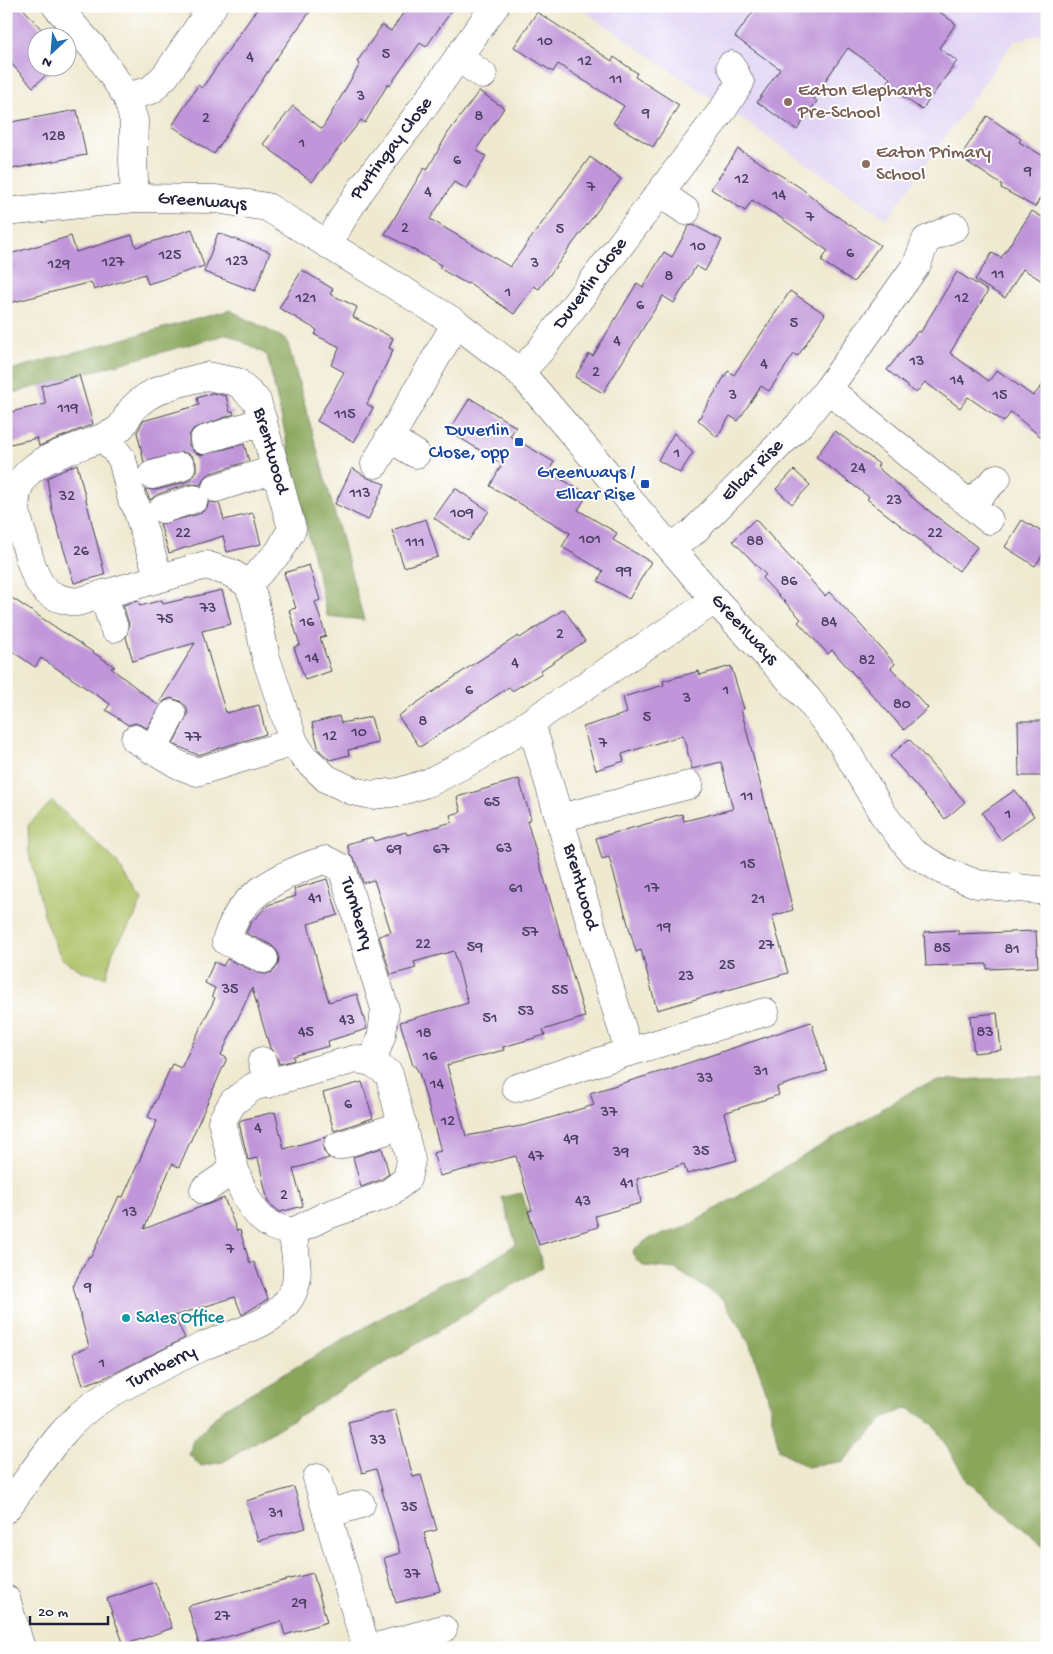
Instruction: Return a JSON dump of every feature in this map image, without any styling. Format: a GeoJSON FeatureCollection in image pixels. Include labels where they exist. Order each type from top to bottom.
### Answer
{"type":"FeatureCollection","features":[{"type":"Feature","properties":{"kind":"street"},"geometry":{"type":"LineString","coordinates":[[56,6],[96,51],[126,97],[134,121],[132,161],[135,198]]}},
{"type":"Feature","properties":{"kind":"street"},"geometry":{"type":"LineString","coordinates":[[126,97],[151,90],[166,75],[213,6]]}},
{"type":"Feature","properties":{"kind":"street","name":"Purtingay Close"},"geometry":{"type":"LineString","coordinates":[[329,244],[343,215],[496,6]]}},
{"type":"Feature","properties":{"kind":"street"},"geometry":{"type":"LineString","coordinates":[[459,58],[482,74]]}},
{"type":"Feature","properties":{"kind":"street","name":"Duverlin Close"},"geometry":{"type":"LineString","coordinates":[[520,372],[540,352],[716,118],[740,83],[731,65]]}},
{"type":"Feature","properties":{"kind":"street"},"geometry":{"type":"LineString","coordinates":[[660,193],[686,211]]}},
{"type":"Feature","properties":{"kind":"street","name":"Greenways"},"geometry":{"type":"LineString","coordinates":[[6,212],[135,198],[216,199],[267,207],[456,323],[520,372],[671,546],[715,600],[807,698],[835,734],[883,814],[912,852],[944,870],[977,884],[1047,891]]}},
{"type":"Feature","properties":{"kind":"street","name":"Ellcar Rise"},"geometry":{"type":"LineString","coordinates":[[671,546],[692,533],[801,423],[828,389],[917,264],[922,234],[954,227]]}},
{"type":"Feature","properties":{"kind":"street"},"geometry":{"type":"LineString","coordinates":[[375,464],[456,323]]}},
{"type":"Feature","properties":{"kind":"street","name":"Brentwood"},"geometry":{"type":"LineString","coordinates":[[207,376],[237,382],[258,401],[292,529],[279,552],[248,584],[231,573],[206,565],[77,602],[64,601],[50,595],[41,587],[16,549],[16,508],[19,486],[32,468],[50,458],[105,438],[119,430],[133,408],[154,391],[207,376]]}},
{"type":"Feature","properties":{"kind":"street"},"geometry":{"type":"LineString","coordinates":[[828,389],[980,512],[997,478]]}},
{"type":"Feature","properties":{"kind":"street"},"geometry":{"type":"LineString","coordinates":[[204,440],[263,421]]}},
{"type":"Feature","properties":{"kind":"street"},"geometry":{"type":"LineString","coordinates":[[105,438],[122,459],[142,498],[159,578]]}},
{"type":"Feature","properties":{"kind":"street"},"geometry":{"type":"LineString","coordinates":[[389,438],[416,454]]}},
{"type":"Feature","properties":{"kind":"street"},"geometry":{"type":"LineString","coordinates":[[142,498],[181,467]]}},
{"type":"Feature","properties":{"kind":"street"},"geometry":{"type":"LineString","coordinates":[[142,498],[205,494],[276,469]]}},
{"type":"Feature","properties":{"kind":"street"},"geometry":{"type":"LineString","coordinates":[[248,584],[254,599],[266,658],[294,742],[302,756],[327,779],[353,791],[372,795],[399,792],[430,782],[478,757],[715,600]]}},
{"type":"Feature","properties":{"kind":"street"},"geometry":{"type":"LineString","coordinates":[[103,594],[114,628]]}},
{"type":"Feature","properties":{"kind":"street"},"geometry":{"type":"LineString","coordinates":[[172,714],[144,744],[179,766],[197,772],[294,742]]}},
{"type":"Feature","properties":{"kind":"street","name":"Brentwood"},"geometry":{"type":"LineString","coordinates":[[531,723],[629,1052]]}},
{"type":"Feature","properties":{"kind":"street"},"geometry":{"type":"LineString","coordinates":[[560,818],[689,785]]}},
{"type":"Feature","properties":{"kind":"street","name":"Turnberry"},"geometry":{"type":"LineString","coordinates":[[264,959],[226,941],[243,906],[273,882],[304,866],[326,860],[342,868],[385,1009],[382,1034],[372,1062]]}},
{"type":"Feature","properties":{"kind":"street"},"geometry":{"type":"LineString","coordinates":[[516,1088],[765,1012]]}},
{"type":"Feature","properties":{"kind":"street"},"geometry":{"type":"LineString","coordinates":[[356,1059],[372,1062],[389,1074],[411,1160],[407,1179],[388,1194],[325,1216],[293,1232],[270,1225],[252,1207],[234,1170],[222,1121],[233,1102],[253,1088],[265,1072],[356,1059]]}},
{"type":"Feature","properties":{"kind":"street"},"geometry":{"type":"LineString","coordinates":[[338,1146],[403,1125]]}},
{"type":"Feature","properties":{"kind":"street"},"geometry":{"type":"LineString","coordinates":[[204,1190],[234,1170]]}},
{"type":"Feature","properties":{"kind":"street","name":"Turnberry"},"geometry":{"type":"LineString","coordinates":[[6,1509],[75,1418],[100,1400],[205,1345],[260,1324],[284,1307],[294,1291],[296,1279],[293,1232]]}},
{"type":"Feature","properties":{"kind":"street"},"geometry":{"type":"LineString","coordinates":[[317,1478],[366,1648]]}},
{"type":"Feature","properties":{"kind":"street"},"geometry":{"type":"LineString","coordinates":[[327,1514],[361,1504]]}},
{"type":"Feature","properties":{"kind":"street"},"geometry":{"type":"LineString","coordinates":[[6,1599],[20,1648]]}},
{"type":"Feature","properties":{"kind":"street"},"geometry":{"type":"LineString","coordinates":[[372,1648],[443,1629]]}},
{"type":"Feature","properties":{"kind":"shaded area","name":"Eaton Primary School"},"geometry":{"type":"Polygon","coordinates":[[[577,6],[1047,6],[1047,33],[1014,41],[887,219],[577,6]]]}},
{"type":"Feature","properties":{"kind":"green space"},"geometry":{"type":"Polygon","coordinates":[[[230,310],[287,340],[364,620],[327,616],[267,355],[228,334],[6,395],[6,371],[230,310]]]}},
{"type":"Feature","properties":{"kind":"green space"},"geometry":{"type":"Polygon","coordinates":[[[52,801],[115,860],[142,900],[134,918],[113,951],[106,977],[83,972],[61,958],[47,926],[29,854],[28,825],[52,801]]]}},
{"type":"Feature","properties":{"kind":"green space"},"geometry":{"type":"Polygon","coordinates":[[[1047,1076],[1047,1549],[968,1482],[933,1424],[908,1408],[885,1417],[844,1461],[807,1467],[779,1450],[767,1393],[750,1345],[723,1299],[675,1269],[644,1266],[635,1259],[633,1250],[648,1239],[684,1228],[915,1089],[939,1081],[1047,1076]]]}},
{"type":"Feature","properties":{"kind":"green space"},"geometry":{"type":"Polygon","coordinates":[[[522,1193],[543,1267],[223,1462],[201,1466],[189,1455],[193,1440],[223,1409],[440,1284],[469,1275],[516,1244],[502,1197],[522,1193]]]}},
{"type":"Feature","properties":{"kind":"building"},"geometry":{"type":"Polygon","coordinates":[[[6,6],[21,6],[40,28],[28,28],[28,78],[43,78],[33,87],[6,58],[6,6]]]}},
{"type":"Feature","properties":{"kind":"building"},"geometry":{"type":"Polygon","coordinates":[[[259,6],[314,6],[278,56],[214,154],[172,126],[198,85],[202,88],[259,6]]]}},
{"type":"Feature","properties":{"kind":"building"},"geometry":{"type":"Polygon","coordinates":[[[408,6],[455,6],[426,47],[420,43],[390,85],[388,84],[365,123],[361,120],[312,182],[263,144],[293,106],[322,129],[360,64],[357,62],[382,25],[391,31],[408,6]]]}},
{"type":"Feature","properties":{"kind":"building"},"geometry":{"type":"Polygon","coordinates":[[[757,6],[932,6],[956,24],[939,48],[957,61],[922,110],[886,84],[890,78],[848,48],[813,98],[817,101],[797,130],[757,102],[780,69],[735,37],[757,6]]]}},
{"type":"Feature","properties":{"kind":"building"},"geometry":{"type":"Polygon","coordinates":[[[537,12],[612,61],[614,57],[637,73],[635,77],[679,105],[653,147],[613,123],[624,106],[558,64],[553,72],[514,47],[537,12]]]}},
{"type":"Feature","properties":{"kind":"building"},"geometry":{"type":"Polygon","coordinates":[[[479,91],[504,108],[476,150],[486,156],[467,189],[454,182],[430,219],[510,267],[590,157],[621,179],[539,289],[534,286],[514,314],[468,282],[467,284],[439,268],[441,265],[385,234],[424,168],[427,170],[448,133],[479,91]]]}},
{"type":"Feature","properties":{"kind":"building"},"geometry":{"type":"Polygon","coordinates":[[[77,110],[86,155],[6,170],[6,123],[77,110]]]}},
{"type":"Feature","properties":{"kind":"building"},"geometry":{"type":"Polygon","coordinates":[[[987,116],[1021,139],[1019,142],[1047,158],[1047,186],[1035,207],[1001,188],[1002,185],[960,157],[987,116]]]}},
{"type":"Feature","properties":{"kind":"building"},"geometry":{"type":"Polygon","coordinates":[[[738,149],[801,188],[832,213],[880,245],[854,282],[821,261],[828,251],[781,218],[752,200],[745,211],[711,189],[738,149]]]}},
{"type":"Feature","properties":{"kind":"building"},"geometry":{"type":"Polygon","coordinates":[[[1032,211],[1047,220],[1047,284],[1023,269],[1005,298],[975,280],[992,253],[1001,258],[1032,211]]]}},
{"type":"Feature","properties":{"kind":"building"},"geometry":{"type":"Polygon","coordinates":[[[693,225],[722,240],[705,271],[696,266],[674,303],[663,296],[603,393],[575,377],[589,354],[593,356],[637,283],[643,287],[664,252],[672,257],[689,226],[693,225]]]}},
{"type":"Feature","properties":{"kind":"building"},"geometry":{"type":"Polygon","coordinates":[[[192,229],[204,266],[148,284],[145,274],[94,290],[91,282],[6,304],[6,255],[71,236],[76,252],[132,235],[136,247],[192,229]]]}},
{"type":"Feature","properties":{"kind":"building"},"geometry":{"type":"Polygon","coordinates":[[[218,233],[270,252],[255,291],[204,272],[218,233]]]}},
{"type":"Feature","properties":{"kind":"building"},"geometry":{"type":"Polygon","coordinates":[[[302,270],[333,289],[330,294],[357,307],[353,317],[393,338],[389,348],[393,350],[367,404],[373,408],[354,442],[317,421],[344,372],[331,365],[340,347],[315,335],[317,330],[279,308],[302,270]]]}},
{"type":"Feature","properties":{"kind":"building"},"geometry":{"type":"Polygon","coordinates":[[[957,272],[988,291],[950,353],[989,381],[997,370],[1033,396],[1047,380],[1047,442],[1011,412],[1004,422],[968,397],[960,408],[925,382],[916,393],[887,370],[918,331],[920,333],[957,272]]]}},
{"type":"Feature","properties":{"kind":"building"},"geometry":{"type":"Polygon","coordinates":[[[790,291],[825,314],[798,356],[794,354],[769,391],[761,386],[738,421],[730,416],[717,437],[698,420],[728,371],[734,375],[790,291]]]}},
{"type":"Feature","properties":{"kind":"building"},"geometry":{"type":"Polygon","coordinates":[[[79,375],[93,424],[39,446],[37,438],[6,445],[6,413],[46,404],[41,386],[79,375]]]}},
{"type":"Feature","properties":{"kind":"building"},"geometry":{"type":"Polygon","coordinates":[[[212,393],[226,396],[230,412],[233,411],[234,414],[193,429],[189,436],[189,445],[194,452],[201,455],[244,444],[249,461],[211,473],[204,478],[201,485],[189,484],[158,494],[150,500],[145,489],[156,490],[186,482],[192,478],[196,471],[196,463],[192,456],[184,452],[144,462],[137,432],[143,421],[199,405],[197,398],[212,393]]]}},
{"type":"Feature","properties":{"kind":"building"},"geometry":{"type":"Polygon","coordinates":[[[470,398],[516,427],[510,436],[554,462],[548,472],[588,494],[578,510],[617,533],[613,540],[651,562],[629,599],[598,581],[603,571],[562,547],[570,533],[490,486],[502,464],[449,431],[470,398]]]}},
{"type":"Feature","properties":{"kind":"building"},"geometry":{"type":"Polygon","coordinates":[[[835,431],[879,464],[877,467],[920,504],[977,547],[959,571],[867,499],[869,497],[816,457],[835,431]]]}},
{"type":"Feature","properties":{"kind":"building"},"geometry":{"type":"Polygon","coordinates":[[[674,433],[693,453],[680,473],[658,460],[674,433]]]}},
{"type":"Feature","properties":{"kind":"building"},"geometry":{"type":"Polygon","coordinates":[[[77,464],[105,575],[74,583],[52,510],[47,478],[77,464]]]}},
{"type":"Feature","properties":{"kind":"building"},"geometry":{"type":"Polygon","coordinates":[[[352,468],[368,478],[385,484],[368,520],[335,504],[352,468]]]}},
{"type":"Feature","properties":{"kind":"building"},"geometry":{"type":"Polygon","coordinates":[[[794,470],[810,485],[792,504],[776,489],[794,470]]]}},
{"type":"Feature","properties":{"kind":"building"},"geometry":{"type":"Polygon","coordinates":[[[455,488],[489,511],[468,541],[434,518],[455,488]]]}},
{"type":"Feature","properties":{"kind":"building"},"geometry":{"type":"Polygon","coordinates":[[[209,502],[219,503],[224,520],[253,513],[261,544],[227,552],[223,536],[169,553],[160,524],[199,514],[206,509],[209,502]]]}},
{"type":"Feature","properties":{"kind":"building"},"geometry":{"type":"Polygon","coordinates":[[[426,519],[438,557],[404,567],[392,530],[426,519]]]}},
{"type":"Feature","properties":{"kind":"building"},"geometry":{"type":"Polygon","coordinates":[[[755,519],[825,596],[829,592],[858,622],[895,664],[891,668],[928,708],[904,730],[832,650],[828,654],[798,622],[801,619],[762,578],[766,575],[733,541],[755,519]]]}},
{"type":"Feature","properties":{"kind":"building"},"geometry":{"type":"Polygon","coordinates":[[[1022,520],[1047,535],[1047,548],[1035,566],[1005,547],[1022,520]]]}},
{"type":"Feature","properties":{"kind":"building"},"geometry":{"type":"Polygon","coordinates":[[[309,565],[320,600],[315,602],[326,636],[320,638],[331,671],[305,680],[294,647],[300,645],[289,610],[296,608],[284,573],[309,565]]]}},
{"type":"Feature","properties":{"kind":"building"},"geometry":{"type":"Polygon","coordinates":[[[222,590],[231,624],[202,631],[217,684],[226,713],[259,705],[266,734],[198,755],[173,744],[188,714],[186,706],[180,701],[171,698],[164,701],[147,728],[136,723],[128,725],[106,710],[110,704],[41,658],[35,667],[6,647],[6,594],[115,667],[111,668],[158,705],[195,643],[133,661],[126,637],[129,624],[123,605],[138,601],[140,606],[162,600],[163,604],[222,590]]]}},
{"type":"Feature","properties":{"kind":"building"},"geometry":{"type":"Polygon","coordinates":[[[564,609],[585,641],[540,671],[542,673],[512,691],[509,687],[420,747],[398,716],[472,665],[518,636],[520,638],[564,609]]]}},
{"type":"Feature","properties":{"kind":"building"},"geometry":{"type":"Polygon","coordinates":[[[731,666],[744,709],[741,709],[793,910],[772,916],[788,973],[657,1010],[641,950],[636,952],[609,857],[602,859],[596,838],[682,814],[684,821],[733,809],[721,762],[692,769],[683,735],[622,754],[624,761],[596,770],[583,727],[627,713],[623,697],[664,685],[663,681],[699,671],[700,675],[731,666]]]}},
{"type":"Feature","properties":{"kind":"building"},"geometry":{"type":"Polygon","coordinates":[[[339,716],[341,723],[371,717],[378,743],[348,750],[349,755],[330,760],[319,750],[312,723],[339,716]]]}},
{"type":"Feature","properties":{"kind":"building"},"geometry":{"type":"Polygon","coordinates":[[[1018,721],[1047,721],[1047,776],[1019,776],[1018,721]]]}},
{"type":"Feature","properties":{"kind":"building"},"geometry":{"type":"Polygon","coordinates":[[[909,739],[965,802],[945,819],[890,756],[909,739]]]}},
{"type":"Feature","properties":{"kind":"building"},"geometry":{"type":"Polygon","coordinates":[[[519,779],[531,819],[527,821],[585,1017],[543,1030],[545,1035],[503,1047],[504,1050],[447,1065],[466,1136],[526,1125],[594,1105],[590,1093],[676,1067],[811,1022],[827,1071],[777,1087],[779,1095],[724,1113],[737,1160],[687,1174],[684,1164],[637,1179],[641,1203],[595,1216],[598,1227],[539,1245],[528,1211],[532,1210],[516,1156],[440,1176],[433,1153],[441,1151],[419,1073],[415,1066],[413,1066],[400,1022],[468,1003],[454,951],[414,962],[416,968],[391,975],[379,936],[391,932],[374,880],[363,883],[357,863],[350,855],[347,844],[372,837],[374,841],[406,832],[407,835],[452,822],[450,815],[461,812],[457,797],[519,779]]]}},
{"type":"Feature","properties":{"kind":"building"},"geometry":{"type":"Polygon","coordinates":[[[1015,790],[1034,816],[1001,840],[982,813],[1015,790]]]}},
{"type":"Feature","properties":{"kind":"building"},"geometry":{"type":"Polygon","coordinates":[[[327,879],[338,915],[308,924],[318,965],[329,1002],[357,994],[367,1029],[328,1041],[329,1046],[293,1056],[294,1060],[279,1064],[277,1057],[270,1048],[252,988],[221,1055],[227,1058],[179,1167],[172,1164],[144,1229],[224,1198],[237,1231],[240,1230],[250,1264],[254,1262],[268,1299],[242,1315],[235,1297],[174,1316],[185,1338],[107,1377],[83,1385],[73,1353],[89,1347],[73,1286],[89,1256],[91,1257],[119,1196],[123,1197],[157,1121],[148,1117],[172,1064],[181,1068],[215,998],[212,996],[215,988],[205,983],[214,962],[223,966],[227,959],[258,973],[266,974],[273,972],[278,965],[279,957],[277,951],[271,945],[246,933],[251,923],[268,905],[296,896],[294,889],[327,879]]]}},
{"type":"Feature","properties":{"kind":"building"},"geometry":{"type":"Polygon","coordinates":[[[958,930],[958,934],[1036,931],[1038,967],[987,969],[987,964],[926,966],[924,932],[958,930]]]}},
{"type":"Feature","properties":{"kind":"building"},"geometry":{"type":"Polygon","coordinates":[[[997,1013],[1001,1050],[974,1053],[970,1016],[997,1013]]]}},
{"type":"Feature","properties":{"kind":"building"},"geometry":{"type":"Polygon","coordinates":[[[362,1082],[373,1118],[334,1131],[323,1093],[362,1082]]]}},
{"type":"Feature","properties":{"kind":"building"},"geometry":{"type":"Polygon","coordinates":[[[275,1112],[284,1149],[326,1137],[323,1150],[329,1158],[293,1169],[303,1206],[280,1212],[268,1202],[258,1158],[248,1160],[239,1123],[241,1120],[275,1112]]]}},
{"type":"Feature","properties":{"kind":"building"},"geometry":{"type":"Polygon","coordinates":[[[382,1148],[389,1174],[380,1180],[361,1187],[353,1157],[382,1148]]]}},
{"type":"Feature","properties":{"kind":"building"},"geometry":{"type":"Polygon","coordinates":[[[395,1410],[413,1477],[421,1475],[437,1530],[424,1533],[440,1591],[396,1603],[384,1558],[400,1553],[376,1469],[362,1473],[348,1422],[395,1410]]]}},
{"type":"Feature","properties":{"kind":"building"},"geometry":{"type":"Polygon","coordinates":[[[294,1487],[306,1528],[258,1541],[246,1501],[294,1487]]]}},
{"type":"Feature","properties":{"kind":"building"},"geometry":{"type":"Polygon","coordinates":[[[313,1573],[327,1622],[285,1635],[281,1621],[199,1645],[188,1606],[313,1573]]]}},
{"type":"Feature","properties":{"kind":"building"},"geometry":{"type":"Polygon","coordinates":[[[155,1582],[172,1628],[124,1645],[107,1599],[155,1582]]]}},
{"type":"Feature","properties":{"kind":"place","name":"Eaton Elephants Pre-School"},"geometry":{"type":"Point","coordinates":[788,102]}},
{"type":"Feature","properties":{"kind":"place","name":"Eaton Primary School"},"geometry":{"type":"Point","coordinates":[866,164]}},
{"type":"Feature","properties":{"kind":"place","name":"Duverlin Close, opp"},"geometry":{"type":"Point","coordinates":[519,442]}},
{"type":"Feature","properties":{"kind":"place","name":"Greenways / Ellcar Rise"},"geometry":{"type":"Point","coordinates":[645,484]}},
{"type":"Feature","properties":{"kind":"place","name":"Sales Office"},"geometry":{"type":"Point","coordinates":[126,1318]}}]}
